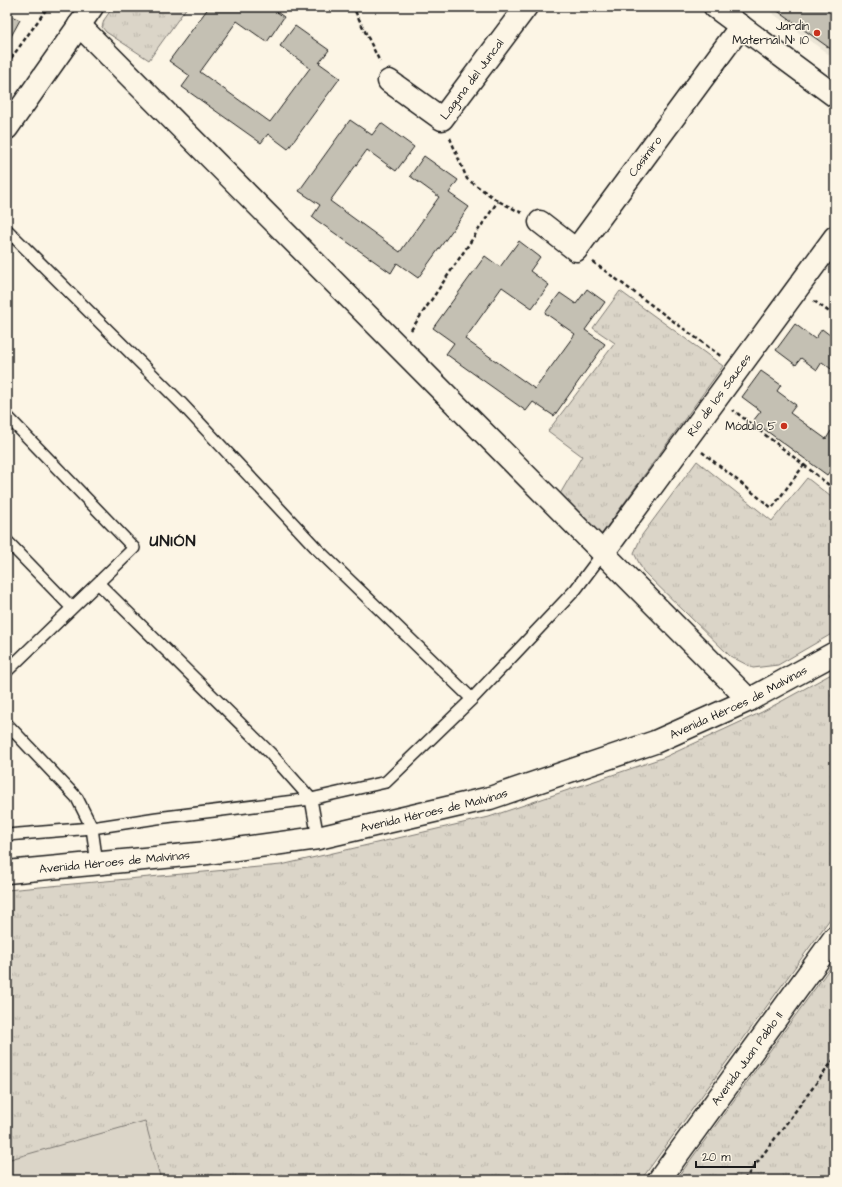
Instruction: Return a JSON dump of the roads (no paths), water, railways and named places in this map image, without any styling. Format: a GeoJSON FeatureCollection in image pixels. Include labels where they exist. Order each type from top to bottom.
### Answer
{"type":"FeatureCollection","features":[{"type":"Feature","properties":{"kind":"street"},"geometry":{"type":"LineString","coordinates":[[7,128],[92,7]]}},
{"type":"Feature","properties":{"kind":"street","name":"Laguna del Juncal"},"geometry":{"type":"LineString","coordinates":[[389,81],[442,119],[526,7]]}},
{"type":"Feature","properties":{"kind":"street"},"geometry":{"type":"LineString","coordinates":[[714,7],[835,96]]}},
{"type":"Feature","properties":{"kind":"street"},"geometry":{"type":"LineString","coordinates":[[79,25],[749,700]]}},
{"type":"Feature","properties":{"kind":"street","name":"Casimiro"},"geometry":{"type":"LineString","coordinates":[[540,222],[576,250],[741,26]]}},
{"type":"Feature","properties":{"kind":"street","name":"Río de los Sauces"},"geometry":{"type":"LineString","coordinates":[[603,553],[835,237]]}},
{"type":"Feature","properties":{"kind":"street","name":"Avenida Héroes de Malvinas"},"geometry":{"type":"LineString","coordinates":[[7,872],[207,853],[318,838],[490,798],[655,742],[749,700],[835,652]]}},
{"type":"Feature","properties":{"kind":"street","name":"Avenida Juan Pablo II"},"geometry":{"type":"LineString","coordinates":[[659,1180],[835,937]]}},
{"type":"Feature","properties":{"kind":"lane"},"geometry":{"type":"LineString","coordinates":[[7,230],[182,404],[317,549],[472,699]]}},
{"type":"Feature","properties":{"kind":"lane"},"geometry":{"type":"LineString","coordinates":[[7,416],[134,548],[7,671]]}},
{"type":"Feature","properties":{"kind":"lane"},"geometry":{"type":"LineString","coordinates":[[7,541],[72,608]]}},
{"type":"Feature","properties":{"kind":"lane"},"geometry":{"type":"LineString","coordinates":[[7,835],[92,828],[157,818],[311,799],[386,782],[472,699],[576,589],[603,553]]}},
{"type":"Feature","properties":{"kind":"lane"},"geometry":{"type":"LineString","coordinates":[[98,583],[270,753],[311,799],[318,838]]}},
{"type":"Feature","properties":{"kind":"lane"},"geometry":{"type":"LineString","coordinates":[[7,724],[76,798],[92,828],[97,864]]}},
{"type":"Feature","properties":{"kind":"place","name":"Jardín Maternal N° 10"},"geometry":{"type":"Point","coordinates":[817,33]}},
{"type":"Feature","properties":{"kind":"place","name":"Módulo 5"},"geometry":{"type":"Point","coordinates":[784,426]}},
{"type":"Feature","properties":{"kind":"district","name":"UNIÓN"},"geometry":{"type":"Point","coordinates":[173,540]}}]}
